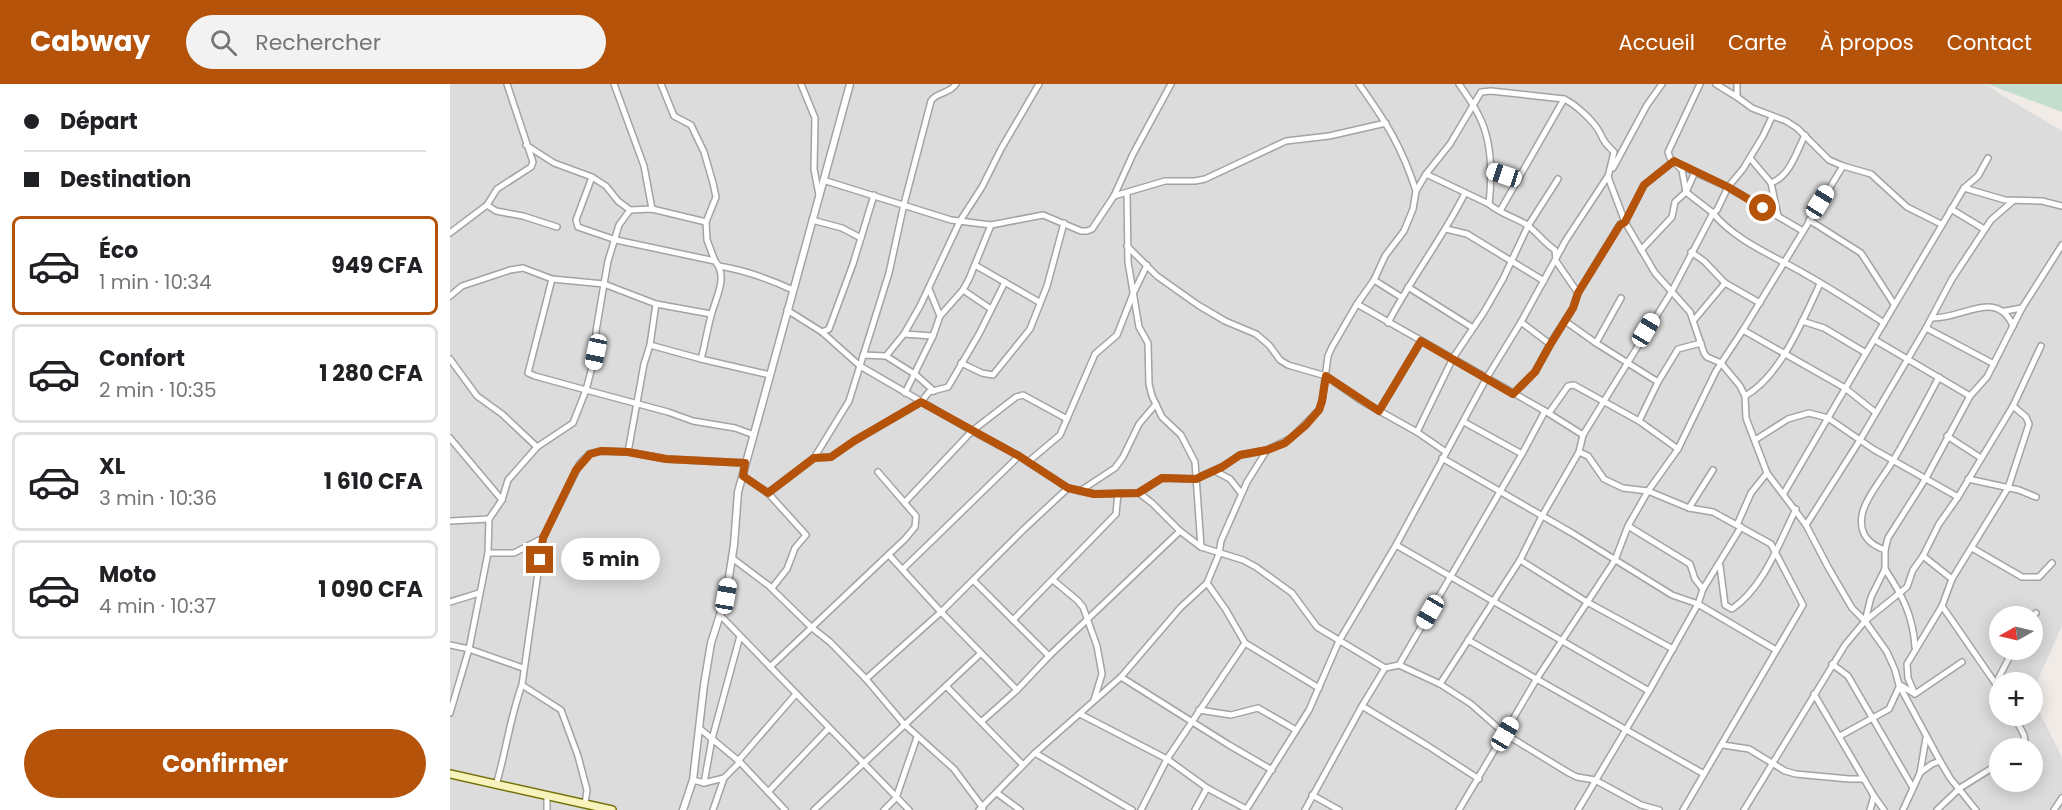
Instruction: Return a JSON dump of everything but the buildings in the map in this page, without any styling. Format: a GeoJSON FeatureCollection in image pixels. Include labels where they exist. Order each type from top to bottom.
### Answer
{"type":"FeatureCollection","features":[{"type":"Feature","properties":{"kind":"main road"},"geometry":{"type":"LineString","coordinates":[[450,774],[612,810]]}},
{"type":"Feature","properties":{"kind":"street"},"geometry":{"type":"LineString","coordinates":[[450,233],[487,205],[497,189],[531,167],[533,162],[507,84]]}},
{"type":"Feature","properties":{"kind":"street"},"geometry":{"type":"LineString","coordinates":[[614,84],[644,166],[652,208]]}},
{"type":"Feature","properties":{"kind":"street"},"geometry":{"type":"LineString","coordinates":[[661,84],[674,116],[691,125],[704,152],[716,197],[706,222],[707,240],[717,264],[720,286],[701,359]]}},
{"type":"Feature","properties":{"kind":"street"},"geometry":{"type":"LineString","coordinates":[[801,84],[815,118],[814,169],[819,195]]}},
{"type":"Feature","properties":{"kind":"street"},"geometry":{"type":"LineString","coordinates":[[683,810],[693,780],[711,643],[726,596],[738,492],[850,84]]}},
{"type":"Feature","properties":{"kind":"street"},"geometry":{"type":"LineString","coordinates":[[768,493],[814,458],[849,400],[889,273],[904,204],[932,98],[949,92],[956,84]]}},
{"type":"Feature","properties":{"kind":"street"},"geometry":{"type":"LineString","coordinates":[[886,356],[904,334],[929,289],[960,221],[982,188],[1039,84]]}},
{"type":"Feature","properties":{"kind":"street"},"geometry":{"type":"LineString","coordinates":[[823,180],[933,215],[960,221],[991,225],[1043,215],[1081,231],[1087,231],[1092,229],[1114,196],[1133,154],[1171,84]]}},
{"type":"Feature","properties":{"kind":"street"},"geometry":{"type":"LineString","coordinates":[[1359,84],[1399,146],[1416,191]]}},
{"type":"Feature","properties":{"kind":"street"},"geometry":{"type":"LineString","coordinates":[[1459,84],[1480,117],[1485,133],[1490,170],[1489,204]]}},
{"type":"Feature","properties":{"kind":"street"},"geometry":{"type":"LineString","coordinates":[[1080,714],[1167,759],[1207,788],[1246,809],[1296,730],[1319,688],[1339,641],[1396,545],[1486,379],[1521,322],[1566,240],[1608,177],[1647,105],[1662,84]]}},
{"type":"Feature","properties":{"kind":"street"},"geometry":{"type":"LineString","coordinates":[[1700,84],[1668,152],[1670,158],[1682,170],[1686,192],[1713,213],[1721,224],[1884,323]]}},
{"type":"Feature","properties":{"kind":"street"},"geometry":{"type":"LineString","coordinates":[[1716,84],[1752,108],[1786,121],[1805,135],[1829,160],[1871,174],[1906,207],[1941,224]]}},
{"type":"Feature","properties":{"kind":"street"},"geometry":{"type":"LineString","coordinates":[[1737,84],[1737,97]]}},
{"type":"Feature","properties":{"kind":"street"},"geometry":{"type":"LineString","coordinates":[[787,310],[822,332],[860,366],[1019,456],[1068,488],[1094,494],[1138,493],[1162,478],[1196,479],[1215,471],[1240,455],[1267,450],[1291,438],[1315,417],[1322,401],[1328,356],[1357,304],[1374,280],[1385,256],[1404,231],[1416,191],[1426,174],[1450,144],[1481,92],[1564,99],[1574,104],[1599,132],[1602,141],[1614,152],[1608,177],[1625,222],[1655,273],[1690,312],[1704,353],[1707,357],[1721,363],[1740,386],[1745,396],[1746,418],[1767,472],[1796,509],[1852,608],[1865,621],[1887,652],[1900,685],[1940,761],[1950,778],[1976,810]]}},
{"type":"Feature","properties":{"kind":"street"},"geometry":{"type":"LineString","coordinates":[[1500,211],[1564,99]]}},
{"type":"Feature","properties":{"kind":"street"},"geometry":{"type":"LineString","coordinates":[[1440,684],[1492,600],[1520,560],[1579,452],[1583,435],[1672,291],[1713,213],[1717,210],[1728,187],[1750,158],[1772,117]]}},
{"type":"Feature","properties":{"kind":"street"},"geometry":{"type":"LineString","coordinates":[[1114,196],[1165,181],[1205,179],[1286,141],[1329,136],[1386,123]]}},
{"type":"Feature","properties":{"kind":"street"},"geometry":{"type":"LineString","coordinates":[[1771,183],[1786,173],[1805,135]]}},
{"type":"Feature","properties":{"kind":"street"},"geometry":{"type":"LineString","coordinates":[[526,145],[554,163],[592,177],[606,186],[618,201],[630,210],[652,208],[706,222]]}},
{"type":"Feature","properties":{"kind":"street"},"geometry":{"type":"LineString","coordinates":[[1750,158],[1771,183],[1778,216]]}},
{"type":"Feature","properties":{"kind":"street"},"geometry":{"type":"LineString","coordinates":[[1784,493],[1941,224],[1964,188],[1978,176],[1988,158]]}},
{"type":"Feature","properties":{"kind":"street"},"geometry":{"type":"LineString","coordinates":[[1676,163],[1728,187],[1803,231]]}},
{"type":"Feature","properties":{"kind":"street"},"geometry":{"type":"LineString","coordinates":[[1513,394],[1535,372],[1575,304],[1578,293],[1620,225],[1625,222],[1644,185],[1676,163]]}},
{"type":"Feature","properties":{"kind":"street"},"geometry":{"type":"LineString","coordinates":[[1459,810],[1536,680],[1615,560],[1628,526],[1648,490],[1678,449],[1721,363],[1843,166]]}},
{"type":"Feature","properties":{"kind":"street"},"geometry":{"type":"LineString","coordinates":[[1490,170],[1518,180]]}},
{"type":"Feature","properties":{"kind":"street"},"geometry":{"type":"LineString","coordinates":[[1641,250],[1672,217],[1676,202],[1686,192],[1695,172]]}},
{"type":"Feature","properties":{"kind":"street"},"geometry":{"type":"LineString","coordinates":[[1426,174],[1489,204],[1528,226],[1545,244],[1555,250],[1556,261],[1578,293]]}},
{"type":"Feature","properties":{"kind":"street"},"geometry":{"type":"LineString","coordinates":[[592,177],[576,224],[578,227],[616,240],[739,269],[793,290]]}},
{"type":"Feature","properties":{"kind":"street"},"geometry":{"type":"LineString","coordinates":[[1417,432],[1453,358],[1503,279],[1528,226],[1558,179]]}},
{"type":"Feature","properties":{"kind":"street"},"geometry":{"type":"LineString","coordinates":[[1964,188],[1983,195],[2013,201],[2042,201],[2062,206]]}},
{"type":"Feature","properties":{"kind":"street"},"geometry":{"type":"LineString","coordinates":[[1127,193],[1127,246],[1139,327],[1148,343],[1148,369],[1152,396],[1162,417],[1181,435],[1195,462],[1201,547]]}},
{"type":"Feature","properties":{"kind":"street"},"geometry":{"type":"LineString","coordinates":[[1388,323],[1401,297],[1446,229],[1465,193]]}},
{"type":"Feature","properties":{"kind":"street"},"geometry":{"type":"LineString","coordinates":[[822,332],[829,329],[874,195]]}},
{"type":"Feature","properties":{"kind":"street"},"geometry":{"type":"LineString","coordinates":[[1806,525],[1860,440],[1932,318],[1952,279],[1991,220],[2013,201]]}},
{"type":"Feature","properties":{"kind":"street"},"geometry":{"type":"LineString","coordinates":[[487,205],[495,211],[523,216],[557,227]]}},
{"type":"Feature","properties":{"kind":"street"},"geometry":{"type":"LineString","coordinates":[[1951,209],[1984,229]]}},
{"type":"Feature","properties":{"kind":"street"},"geometry":{"type":"LineString","coordinates":[[450,713],[469,649],[488,553],[489,519],[502,500],[508,480],[537,447],[573,423],[586,390],[596,352],[596,330],[608,261],[619,225],[630,210]]}},
{"type":"Feature","properties":{"kind":"street"},"geometry":{"type":"LineString","coordinates":[[812,220],[842,228],[861,238]]}},
{"type":"Feature","properties":{"kind":"street"},"geometry":{"type":"LineString","coordinates":[[1809,220],[1861,253],[1894,304]]}},
{"type":"Feature","properties":{"kind":"street"},"geometry":{"type":"LineString","coordinates":[[450,222],[455,228]]}},
{"type":"Feature","properties":{"kind":"street"},"geometry":{"type":"LineString","coordinates":[[961,363],[990,376],[996,373],[1030,329],[1047,286],[1064,223]]}},
{"type":"Feature","properties":{"kind":"street"},"geometry":{"type":"LineString","coordinates":[[905,393],[916,375],[940,316],[963,290],[991,225]]}},
{"type":"Feature","properties":{"kind":"street"},"geometry":{"type":"LineString","coordinates":[[1446,229],[1467,234],[1544,281]]}},
{"type":"Feature","properties":{"kind":"street"},"geometry":{"type":"LineString","coordinates":[[1865,621],[1871,597],[1885,569],[1884,550],[1888,538],[1926,478],[1970,396],[1987,377],[2022,308],[2062,245]]}},
{"type":"Feature","properties":{"kind":"street"},"geometry":{"type":"LineString","coordinates":[[1127,246],[1157,276],[1214,316],[1256,334],[1269,345],[1280,360],[1288,365],[1326,376],[1379,411],[1417,432],[1444,455],[1499,493],[1542,516],[1672,595],[1698,604],[1776,650]]}},
{"type":"Feature","properties":{"kind":"street"},"geometry":{"type":"LineString","coordinates":[[1691,252],[1704,261],[1725,283],[1760,303]]}},
{"type":"Feature","properties":{"kind":"street"},"geometry":{"type":"LineString","coordinates":[[975,265],[1039,302]]}},
{"type":"Feature","properties":{"kind":"street"},"geometry":{"type":"LineString","coordinates":[[1028,462],[1060,435],[1095,354],[1117,335],[1147,265]]}},
{"type":"Feature","properties":{"kind":"street"},"geometry":{"type":"LineString","coordinates":[[450,296],[462,286],[523,268],[552,279],[604,284],[656,304],[711,314]]}},
{"type":"Feature","properties":{"kind":"street"},"geometry":{"type":"LineString","coordinates":[[552,279],[528,373],[693,421],[735,428],[754,435]]}},
{"type":"Feature","properties":{"kind":"street"},"geometry":{"type":"LineString","coordinates":[[1374,280],[1401,297]]}},
{"type":"Feature","properties":{"kind":"street"},"geometry":{"type":"LineString","coordinates":[[814,458],[831,457],[921,402],[929,392],[948,387],[1005,282]]}},
{"type":"Feature","properties":{"kind":"street"},"geometry":{"type":"LineString","coordinates":[[1694,320],[1725,283]]}},
{"type":"Feature","properties":{"kind":"street"},"geometry":{"type":"LineString","coordinates":[[1745,396],[1758,388],[1784,354],[1820,284]]}},
{"type":"Feature","properties":{"kind":"street"},"geometry":{"type":"LineString","coordinates":[[1408,287],[1473,328]]}},
{"type":"Feature","properties":{"kind":"street"},"geometry":{"type":"LineString","coordinates":[[929,289],[940,316]]}},
{"type":"Feature","properties":{"kind":"street"},"geometry":{"type":"LineString","coordinates":[[963,290],[991,309]]}},
{"type":"Feature","properties":{"kind":"street"},"geometry":{"type":"LineString","coordinates":[[1596,344],[1621,298]]}},
{"type":"Feature","properties":{"kind":"street"},"geometry":{"type":"LineString","coordinates":[[628,452],[656,304]]}},
{"type":"Feature","properties":{"kind":"street"},"geometry":{"type":"LineString","coordinates":[[1357,304],[1547,412],[1583,435]]}},
{"type":"Feature","properties":{"kind":"street"},"geometry":{"type":"LineString","coordinates":[[1932,318],[1944,318],[1985,307],[1998,307],[2004,311],[2013,326]]}},
{"type":"Feature","properties":{"kind":"street"},"geometry":{"type":"LineString","coordinates":[[2004,311],[2022,308]]}},
{"type":"Feature","properties":{"kind":"street"},"geometry":{"type":"LineString","coordinates":[[1565,321],[1596,344],[1658,382]]}},
{"type":"Feature","properties":{"kind":"street"},"geometry":{"type":"LineString","coordinates":[[1802,321],[1824,328],[1866,353]]}},
{"type":"Feature","properties":{"kind":"street"},"geometry":{"type":"LineString","coordinates":[[1521,322],[1550,345]]}},
{"type":"Feature","properties":{"kind":"street"},"geometry":{"type":"LineString","coordinates":[[1926,328],[1994,364]]}},
{"type":"Feature","properties":{"kind":"street"},"geometry":{"type":"LineString","coordinates":[[1743,330],[1845,388],[1875,412]]}},
{"type":"Feature","properties":{"kind":"street"},"geometry":{"type":"LineString","coordinates":[[904,334],[933,336]]}},
{"type":"Feature","properties":{"kind":"street"},"geometry":{"type":"LineString","coordinates":[[1875,340],[1970,396]]}},
{"type":"Feature","properties":{"kind":"street"},"geometry":{"type":"LineString","coordinates":[[1379,411],[1421,341]]}},
{"type":"Feature","properties":{"kind":"street"},"geometry":{"type":"LineString","coordinates":[[1639,421],[1658,382],[1678,349],[1701,343]]}},
{"type":"Feature","properties":{"kind":"street"},"geometry":{"type":"LineString","coordinates":[[650,345],[770,375]]}},
{"type":"Feature","properties":{"kind":"street"},"geometry":{"type":"LineString","coordinates":[[1744,810],[1845,645],[1865,621],[1907,587],[1913,570],[1923,556],[1939,524],[2013,406],[2041,346]]}},
{"type":"Feature","properties":{"kind":"street"},"geometry":{"type":"LineString","coordinates":[[863,355],[886,356],[916,375],[934,391]]}},
{"type":"Feature","properties":{"kind":"street"},"geometry":{"type":"LineString","coordinates":[[450,358],[477,396],[502,414],[537,447]]}},
{"type":"Feature","properties":{"kind":"street"},"geometry":{"type":"LineString","coordinates":[[1884,550],[1868,542],[1863,534],[1862,516],[1865,506],[1939,377]]}},
{"type":"Feature","properties":{"kind":"street"},"geometry":{"type":"LineString","coordinates":[[1399,665],[1547,412],[1568,386],[1574,385],[1639,421],[1678,449]]}},
{"type":"Feature","properties":{"kind":"street"},"geometry":{"type":"LineString","coordinates":[[905,502],[972,431],[1011,399],[1023,395],[1067,419]]}},
{"type":"Feature","properties":{"kind":"street"},"geometry":{"type":"LineString","coordinates":[[1080,491],[1115,468],[1139,424],[1155,404]]}},
{"type":"Feature","properties":{"kind":"street"},"geometry":{"type":"LineString","coordinates":[[1915,694],[1906,669],[1909,657],[1942,606],[1952,579],[1972,549],[2013,476],[2016,457],[2029,424],[2026,417],[2013,406]]}},
{"type":"Feature","properties":{"kind":"street"},"geometry":{"type":"LineString","coordinates":[[1755,440],[1788,419],[1809,413],[1827,418],[1893,460],[1958,497]]}},
{"type":"Feature","properties":{"kind":"street"},"geometry":{"type":"LineString","coordinates":[[1464,422],[1522,454]]}},
{"type":"Feature","properties":{"kind":"street"},"geometry":{"type":"LineString","coordinates":[[1947,436],[1981,458]]}},
{"type":"Feature","properties":{"kind":"street"},"geometry":{"type":"LineString","coordinates":[[450,438],[502,500]]}},
{"type":"Feature","properties":{"kind":"street"},"geometry":{"type":"LineString","coordinates":[[732,558],[772,588],[811,627],[830,642],[866,679],[904,724],[954,769],[981,809],[1035,753],[1120,677],[1180,608],[1207,583],[1241,493],[1267,450]]}},
{"type":"Feature","properties":{"kind":"street"},"geometry":{"type":"LineString","coordinates":[[496,785],[504,758],[514,706],[522,685],[543,538],[580,462],[595,452],[628,452],[666,459],[745,463]]}},
{"type":"Feature","properties":{"kind":"street"},"geometry":{"type":"LineString","coordinates":[[1579,452],[1588,456],[1604,479],[1623,488],[1648,490],[1689,508],[1707,510],[1771,544],[1803,605],[1683,810]]}},
{"type":"Feature","properties":{"kind":"street"},"geometry":{"type":"LineString","coordinates":[[903,569],[1019,456]]}},
{"type":"Feature","properties":{"kind":"street"},"geometry":{"type":"LineString","coordinates":[[1689,508],[1713,470]]}},
{"type":"Feature","properties":{"kind":"street"},"geometry":{"type":"LineString","coordinates":[[1215,471],[1230,479],[1241,493]]}},
{"type":"Feature","properties":{"kind":"street"},"geometry":{"type":"LineString","coordinates":[[770,667],[889,555],[915,527],[916,516],[878,472]]}},
{"type":"Feature","properties":{"kind":"street"},"geometry":{"type":"LineString","coordinates":[[1578,810],[1673,649],[1698,604],[1703,589],[1720,564],[1739,526],[1751,493],[1767,472]]}},
{"type":"Feature","properties":{"kind":"street"},"geometry":{"type":"LineString","coordinates":[[743,476],[768,493],[806,535],[795,548],[787,569],[772,588]]}},
{"type":"Feature","properties":{"kind":"street"},"geometry":{"type":"LineString","coordinates":[[1968,479],[2036,497]]}},
{"type":"Feature","properties":{"kind":"street"},"geometry":{"type":"LineString","coordinates":[[866,679],[974,581],[1068,488]]}},
{"type":"Feature","properties":{"kind":"street"},"geometry":{"type":"LineString","coordinates":[[1013,620],[1116,514],[1118,493]]}},
{"type":"Feature","properties":{"kind":"street"},"geometry":{"type":"LineString","coordinates":[[1138,493],[1201,547],[1243,560],[1292,592],[1317,627],[1339,641],[1385,668],[1399,665],[1440,684],[1472,704],[1505,734],[1569,773],[1595,780],[1640,808],[1659,810]]}},
{"type":"Feature","properties":{"kind":"street"},"geometry":{"type":"LineString","coordinates":[[1720,564],[1725,605],[1732,609],[1752,589],[1775,551],[1796,509]]}},
{"type":"Feature","properties":{"kind":"street"},"geometry":{"type":"LineString","coordinates":[[450,521],[489,519]]}},
{"type":"Feature","properties":{"kind":"street"},"geometry":{"type":"LineString","coordinates":[[1628,526],[1690,564],[1695,579],[1703,589]]}},
{"type":"Feature","properties":{"kind":"street"},"geometry":{"type":"LineString","coordinates":[[981,722],[1017,690],[1049,656],[1180,531]]}},
{"type":"Feature","properties":{"kind":"street"},"geometry":{"type":"LineString","coordinates":[[488,553],[514,553],[543,538]]}},
{"type":"Feature","properties":{"kind":"street"},"geometry":{"type":"LineString","coordinates":[[1396,545],[1649,691]]}},
{"type":"Feature","properties":{"kind":"street"},"geometry":{"type":"LineString","coordinates":[[1972,549],[2022,577],[2039,577],[2052,563]]}},
{"type":"Feature","properties":{"kind":"street"},"geometry":{"type":"LineString","coordinates":[[889,555],[980,654],[1017,690]]}},
{"type":"Feature","properties":{"kind":"street"},"geometry":{"type":"LineString","coordinates":[[1923,556],[1952,579]]}},
{"type":"Feature","properties":{"kind":"street"},"geometry":{"type":"LineString","coordinates":[[1520,560],[1587,602],[1673,649]]}},
{"type":"Feature","properties":{"kind":"street"},"geometry":{"type":"LineString","coordinates":[[1885,569],[1901,594],[1912,625],[1915,647]]}},
{"type":"Feature","properties":{"kind":"street"},"geometry":{"type":"LineString","coordinates":[[1053,580],[1083,607],[1097,646],[1102,674],[1093,702]]}},
{"type":"Feature","properties":{"kind":"street"},"geometry":{"type":"LineString","coordinates":[[974,581],[1049,656]]}},
{"type":"Feature","properties":{"kind":"street"},"geometry":{"type":"LineString","coordinates":[[1207,583],[1245,643],[1319,688]]}},
{"type":"Feature","properties":{"kind":"street"},"geometry":{"type":"LineString","coordinates":[[450,602],[479,593]]}},
{"type":"Feature","properties":{"kind":"street"},"geometry":{"type":"LineString","coordinates":[[1942,606],[1989,673]]}},
{"type":"Feature","properties":{"kind":"street"},"geometry":{"type":"LineString","coordinates":[[720,615],[909,810]]}},
{"type":"Feature","properties":{"kind":"street"},"geometry":{"type":"LineString","coordinates":[[704,783],[712,739],[740,636]]}},
{"type":"Feature","properties":{"kind":"street"},"geometry":{"type":"LineString","coordinates":[[1468,640],[1704,774]]}},
{"type":"Feature","properties":{"kind":"street"},"geometry":{"type":"LineString","coordinates":[[1141,810],[1167,759],[1245,643]]}},
{"type":"Feature","properties":{"kind":"street"},"geometry":{"type":"LineString","coordinates":[[450,645],[469,649],[523,668]]}},
{"type":"Feature","properties":{"kind":"street"},"geometry":{"type":"LineString","coordinates":[[814,810],[980,654]]}},
{"type":"Feature","properties":{"kind":"street"},"geometry":{"type":"LineString","coordinates":[[1915,694],[1962,662]]}},
{"type":"Feature","properties":{"kind":"street"},"geometry":{"type":"LineString","coordinates":[[1832,664],[1848,676],[1913,788]]}},
{"type":"Feature","properties":{"kind":"street"},"geometry":{"type":"LineString","coordinates":[[1305,810],[1362,705],[1385,668]]}},
{"type":"Feature","properties":{"kind":"street"},"geometry":{"type":"LineString","coordinates":[[1120,677],[1272,770]]}},
{"type":"Feature","properties":{"kind":"street"},"geometry":{"type":"LineString","coordinates":[[522,685],[561,710],[587,789],[585,804]]}},
{"type":"Feature","properties":{"kind":"street"},"geometry":{"type":"LineString","coordinates":[[1900,685],[1915,694]]}},
{"type":"Feature","properties":{"kind":"street"},"geometry":{"type":"LineString","coordinates":[[1840,736],[1889,709],[1900,685]]}},
{"type":"Feature","properties":{"kind":"street"},"geometry":{"type":"LineString","coordinates":[[946,686],[1023,765]]}},
{"type":"Feature","properties":{"kind":"street"},"geometry":{"type":"LineString","coordinates":[[713,810],[724,778],[796,694]]}},
{"type":"Feature","properties":{"kind":"street"},"geometry":{"type":"LineString","coordinates":[[1814,694],[1884,810]]}},
{"type":"Feature","properties":{"kind":"street"},"geometry":{"type":"LineString","coordinates":[[1362,705],[1479,779]]}},
{"type":"Feature","properties":{"kind":"street"},"geometry":{"type":"LineString","coordinates":[[1199,710],[1231,716],[1258,708],[1296,730]]}},
{"type":"Feature","properties":{"kind":"street"},"geometry":{"type":"LineString","coordinates":[[699,728],[739,761],[785,810]]}},
{"type":"Feature","properties":{"kind":"street"},"geometry":{"type":"LineString","coordinates":[[768,792],[829,728]]}},
{"type":"Feature","properties":{"kind":"street"},"geometry":{"type":"LineString","coordinates":[[1903,810],[1920,773],[1926,736]]}},
{"type":"Feature","properties":{"kind":"street"},"geometry":{"type":"LineString","coordinates":[[884,810],[896,798],[917,737]]}},
{"type":"Feature","properties":{"kind":"street"},"geometry":{"type":"LineString","coordinates":[[1723,745],[1749,749],[1785,771],[1796,774],[1864,779]]}},
{"type":"Feature","properties":{"kind":"street"},"geometry":{"type":"LineString","coordinates":[[1035,753],[1132,810]]}},
{"type":"Feature","properties":{"kind":"street"},"geometry":{"type":"LineString","coordinates":[[1920,773],[1940,761]]}},
{"type":"Feature","properties":{"kind":"street"},"geometry":{"type":"LineString","coordinates":[[1937,810],[1960,788],[1989,770]]}},
{"type":"Feature","properties":{"kind":"street"},"geometry":{"type":"LineString","coordinates":[[693,780],[704,783],[724,778]]}},
{"type":"Feature","properties":{"kind":"street"},"geometry":{"type":"LineString","coordinates":[[1195,810],[1207,788]]}},
{"type":"Feature","properties":{"kind":"street"},"geometry":{"type":"LineString","coordinates":[[997,793],[1020,810]]}},
{"type":"Feature","properties":{"kind":"street"},"geometry":{"type":"LineString","coordinates":[[547,795],[547,810]]}},
{"type":"Feature","properties":{"kind":"street"},"geometry":{"type":"LineString","coordinates":[[1312,795],[1339,810]]}},
{"type":"Feature","properties":{"kind":"street"},"geometry":{"type":"LineString","coordinates":[[1870,810],[1874,796]]}},
{"type":"Feature","properties":{"kind":"street"},"geometry":{"type":"LineString","coordinates":[[2054,810],[2062,798]]}},
{"type":"Feature","properties":{"kind":"shaded area"},"geometry":{"type":"Polygon","coordinates":[[[450,84],[1987,84],[2062,131],[2062,626],[2041,672],[1989,672],[1989,726],[2043,726],[2043,719],[2062,758],[2062,810],[450,810],[450,84]]]}},
{"type":"Feature","properties":{"kind":"green space"},"geometry":{"type":"Polygon","coordinates":[[[1987,84],[2062,84],[2062,112],[1987,84]]]}},
{"type":"Feature","properties":{"kind":"route"},"geometry":{"type":"LineString","coordinates":[[540,560],[543,538],[580,462],[595,452],[628,452],[666,459],[745,463],[743,476],[768,493],[814,458],[831,457],[921,402],[1019,456],[1068,488],[1094,494],[1138,493],[1162,478],[1196,479],[1215,471],[1240,455],[1267,450],[1285,443],[1315,417],[1322,401],[1326,376],[1379,411],[1421,341],[1513,394],[1535,372],[1573,308],[1578,293],[1620,225],[1625,222],[1644,185],[1674,161],[1728,187],[1763,208]]}}]}
